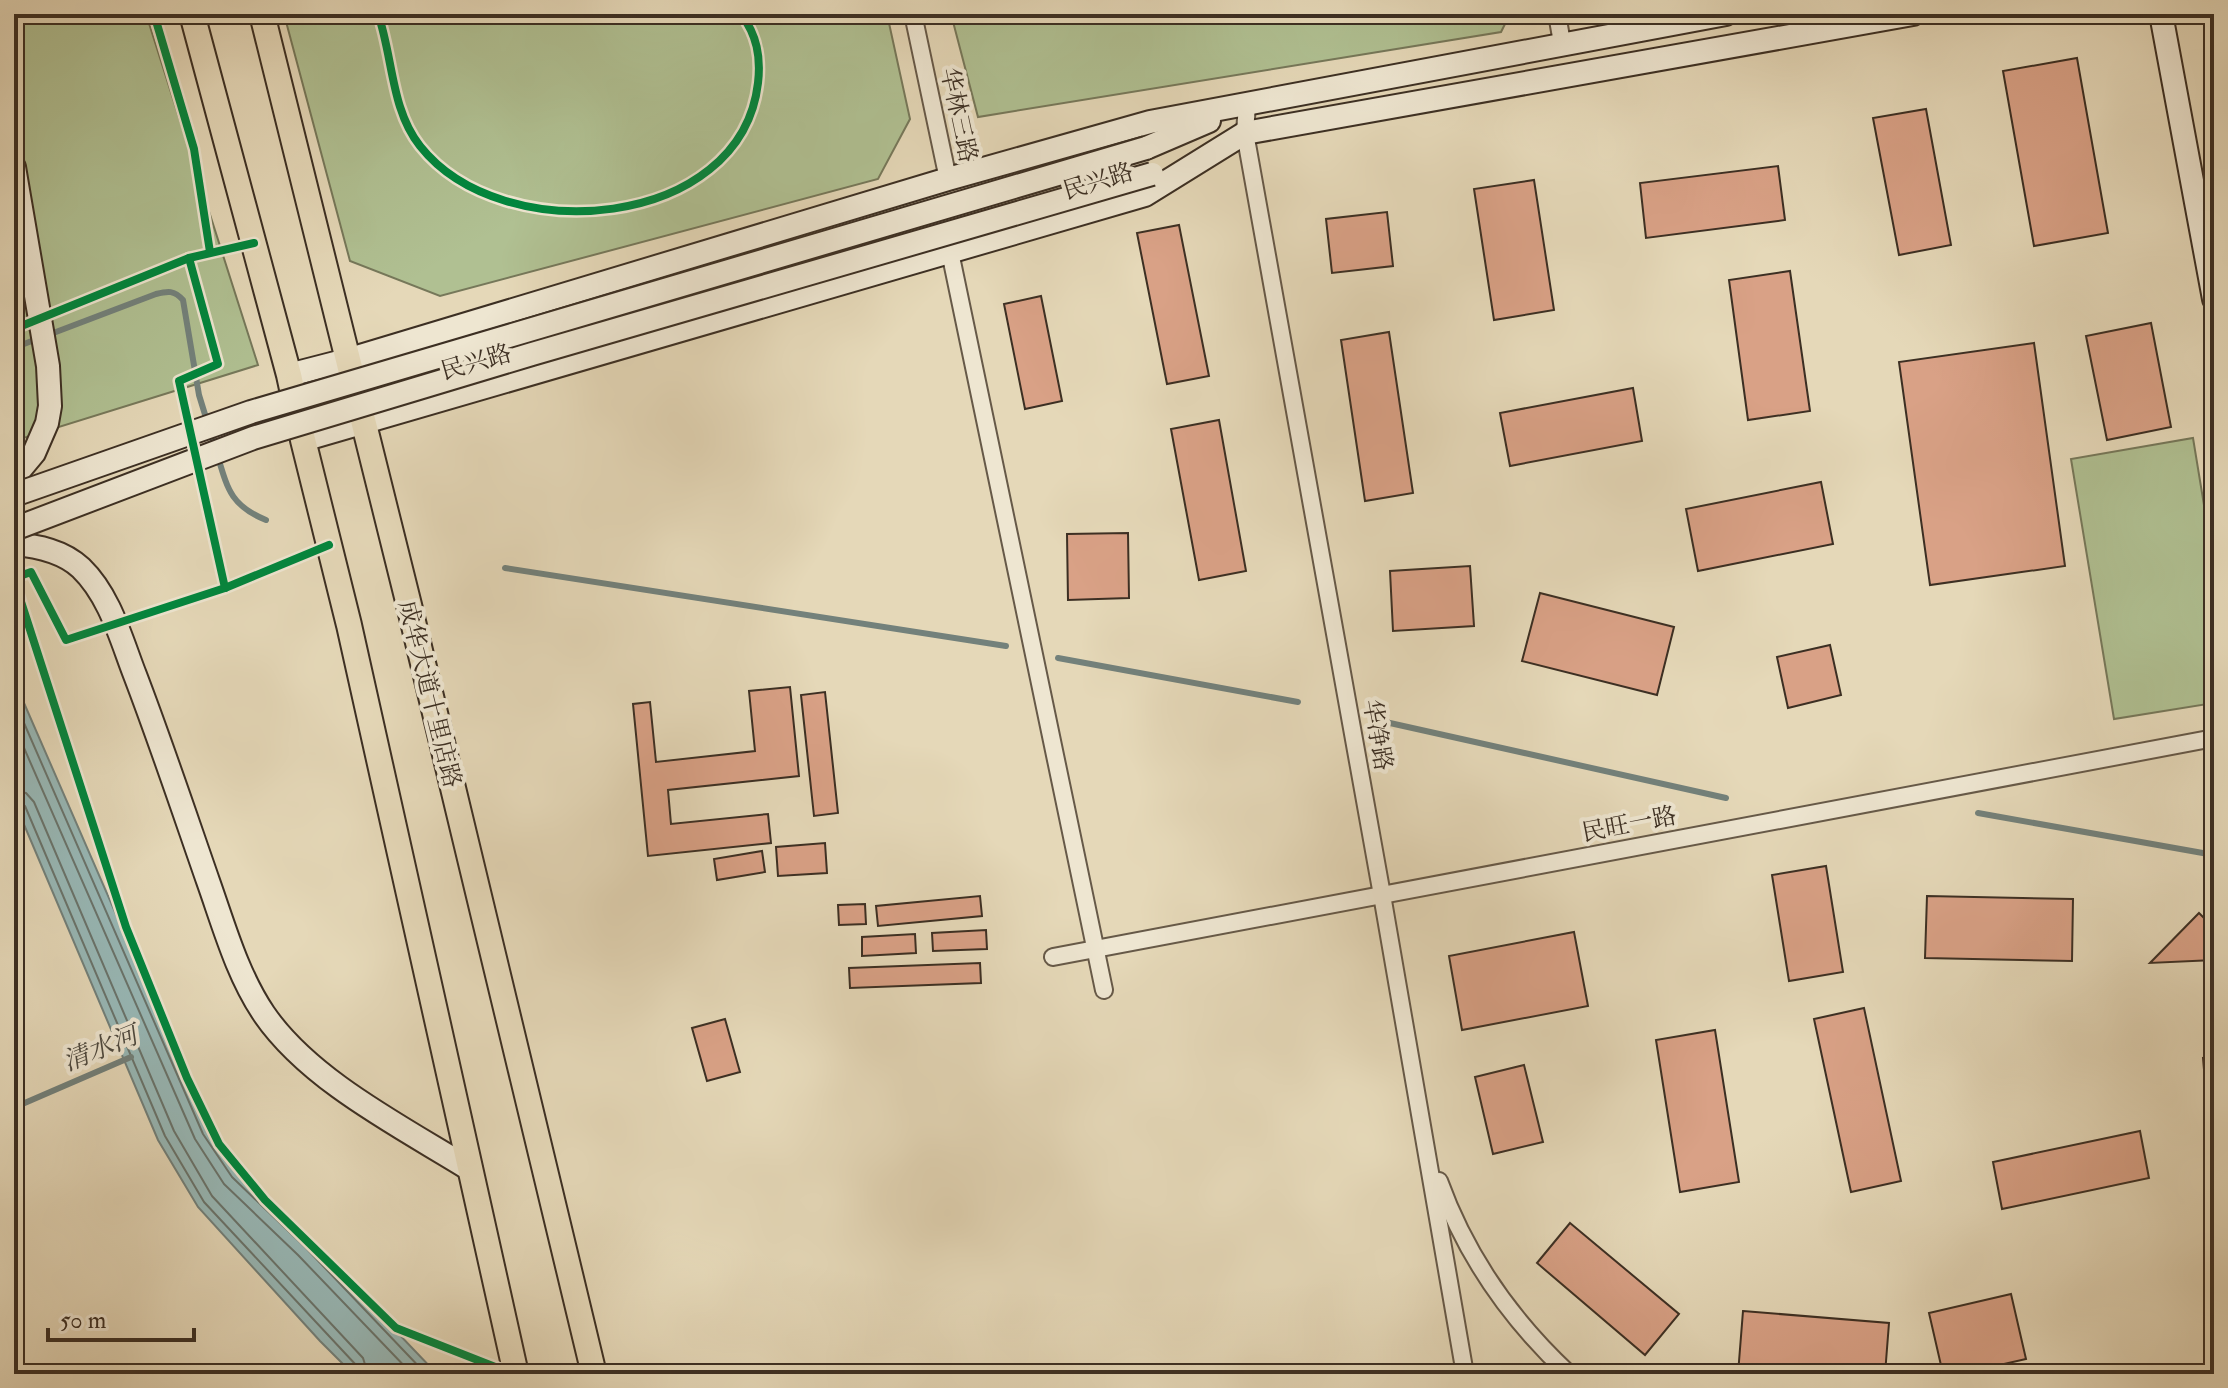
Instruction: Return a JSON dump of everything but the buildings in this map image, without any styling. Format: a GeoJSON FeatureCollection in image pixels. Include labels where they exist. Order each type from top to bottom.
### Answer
{"type":"FeatureCollection","features":[{"type":"Feature","properties":{"kind":"main road"},"geometry":{"type":"LineString","coordinates":[[192,14],[289,375],[352,641],[516,1374]]}},
{"type":"Feature","properties":{"kind":"main road","name":"成华大道十里店路"},"geometry":{"type":"LineString","coordinates":[[262,14],[409,605],[594,1374]]}},
{"type":"Feature","properties":{"kind":"main road","name":"民兴路"},"geometry":{"type":"LineString","coordinates":[[289,375],[1150,122],[1726,14]]}},
{"type":"Feature","properties":{"kind":"main road","name":"民兴路"},"geometry":{"type":"LineString","coordinates":[[14,529],[253,438],[1152,174],[1245,133],[1913,14]]}},
{"type":"Feature","properties":{"kind":"main road"},"geometry":{"type":"LineString","coordinates":[[2161,14],[2214,299]]}},
{"type":"Feature","properties":{"kind":"main road","name":"民兴路"},"geometry":{"type":"LineString","coordinates":[[14,495],[251,412],[1146,148],[1247,104]]}},
{"type":"Feature","properties":{"kind":"main road","name":"民兴路"},"geometry":{"type":"LineString","coordinates":[[303,440],[1145,195],[1245,133]]}},
{"type":"Feature","properties":{"kind":"main road"},"geometry":{"type":"LineString","coordinates":[[14,167],[48,366],[50,406],[47,423],[34,453],[14,477]]}},
{"type":"Feature","properties":{"kind":"main road"},"geometry":{"type":"LineString","coordinates":[[14,544],[54,551],[80,567],[103,597],[140,689],[228,941],[264,1014],[290,1048],[320,1074],[471,1170]]}},
{"type":"Feature","properties":{"kind":"street","name":"华林三路"},"geometry":{"type":"LineString","coordinates":[[913,14],[948,179]]}},
{"type":"Feature","properties":{"kind":"street"},"geometry":{"type":"LineString","coordinates":[[1557,14],[1562,43]]}},
{"type":"Feature","properties":{"kind":"street","name":"华净路"},"geometry":{"type":"LineString","coordinates":[[1247,104],[1245,133],[1465,1374]]}},
{"type":"Feature","properties":{"kind":"street"},"geometry":{"type":"LineString","coordinates":[[950,252],[1104,990]]}},
{"type":"Feature","properties":{"kind":"street","name":"民旺一路"},"geometry":{"type":"LineString","coordinates":[[1053,957],[2214,738]]}},
{"type":"Feature","properties":{"kind":"street"},"geometry":{"type":"LineString","coordinates":[[1426,1146],[1450,1208],[1500,1299],[1539,1346],[1569,1374]]}},
{"type":"Feature","properties":{"kind":"green space"},"geometry":{"type":"Polygon","coordinates":[[[14,14],[146,14],[258,365],[14,441],[14,14]]]}},
{"type":"Feature","properties":{"kind":"green space"},"geometry":{"type":"Polygon","coordinates":[[[284,14],[887,14],[910,119],[878,179],[440,296],[350,261],[284,14]]]}},
{"type":"Feature","properties":{"kind":"green space"},"geometry":{"type":"Polygon","coordinates":[[[951,14],[1510,14],[1501,32],[978,117],[951,14]]]}},
{"type":"Feature","properties":{"kind":"green space"},"geometry":{"type":"Polygon","coordinates":[[[2193,438],[2214,566],[2214,703],[2114,719],[2071,459],[2193,438]]]}},
{"type":"Feature","properties":{"kind":"water"},"geometry":{"type":"Polygon","coordinates":[[[14,680],[210,1130],[237,1172],[311,1242],[437,1374],[353,1374],[198,1207],[158,1140],[14,801],[14,680]]]}},
{"type":"Feature","properties":{"kind":"waterway"},"geometry":{"type":"LineString","coordinates":[[48,335],[156,294],[177,294],[183,300],[199,395],[215,447]]}},
{"type":"Feature","properties":{"kind":"waterway"},"geometry":{"type":"LineString","coordinates":[[16,347],[37,339]]}},
{"type":"Feature","properties":{"kind":"waterway"},"geometry":{"type":"LineString","coordinates":[[218,457],[233,496],[246,509],[266,520]]}},
{"type":"Feature","properties":{"kind":"waterway"},"geometry":{"type":"LineString","coordinates":[[505,568],[1006,646]]}},
{"type":"Feature","properties":{"kind":"waterway"},"geometry":{"type":"LineString","coordinates":[[1058,658],[1298,702]]}},
{"type":"Feature","properties":{"kind":"waterway"},"geometry":{"type":"LineString","coordinates":[[1372,719],[1726,798]]}},
{"type":"Feature","properties":{"kind":"waterway"},"geometry":{"type":"LineString","coordinates":[[1978,813],[2214,855]]}},
{"type":"Feature","properties":{"kind":"waterway","name":"清水河"},"geometry":{"type":"LineString","coordinates":[[14,1104],[20,1105],[131,1057]]}},
{"type":"Feature","properties":{"kind":"cycle path"},"geometry":{"type":"LineString","coordinates":[[154,14],[194,149],[210,252]]}},
{"type":"Feature","properties":{"kind":"cycle path"},"geometry":{"type":"LineString","coordinates":[[378,14],[403,116],[420,146],[457,179],[505,201],[558,211],[613,209],[665,195],[710,169],[742,132],[758,83],[757,47],[741,14]]}},
{"type":"Feature","properties":{"kind":"cycle path"},"geometry":{"type":"LineString","coordinates":[[14,329],[189,258],[254,243]]}},
{"type":"Feature","properties":{"kind":"cycle path"},"geometry":{"type":"LineString","coordinates":[[189,258],[218,364],[179,381],[225,588]]}},
{"type":"Feature","properties":{"kind":"cycle path"},"geometry":{"type":"LineString","coordinates":[[14,578],[31,572],[66,640],[225,588],[329,545]]}},
{"type":"Feature","properties":{"kind":"cycle path"},"geometry":{"type":"LineString","coordinates":[[14,580],[126,927],[187,1078],[219,1144],[265,1200],[396,1328],[513,1374]]}}]}
